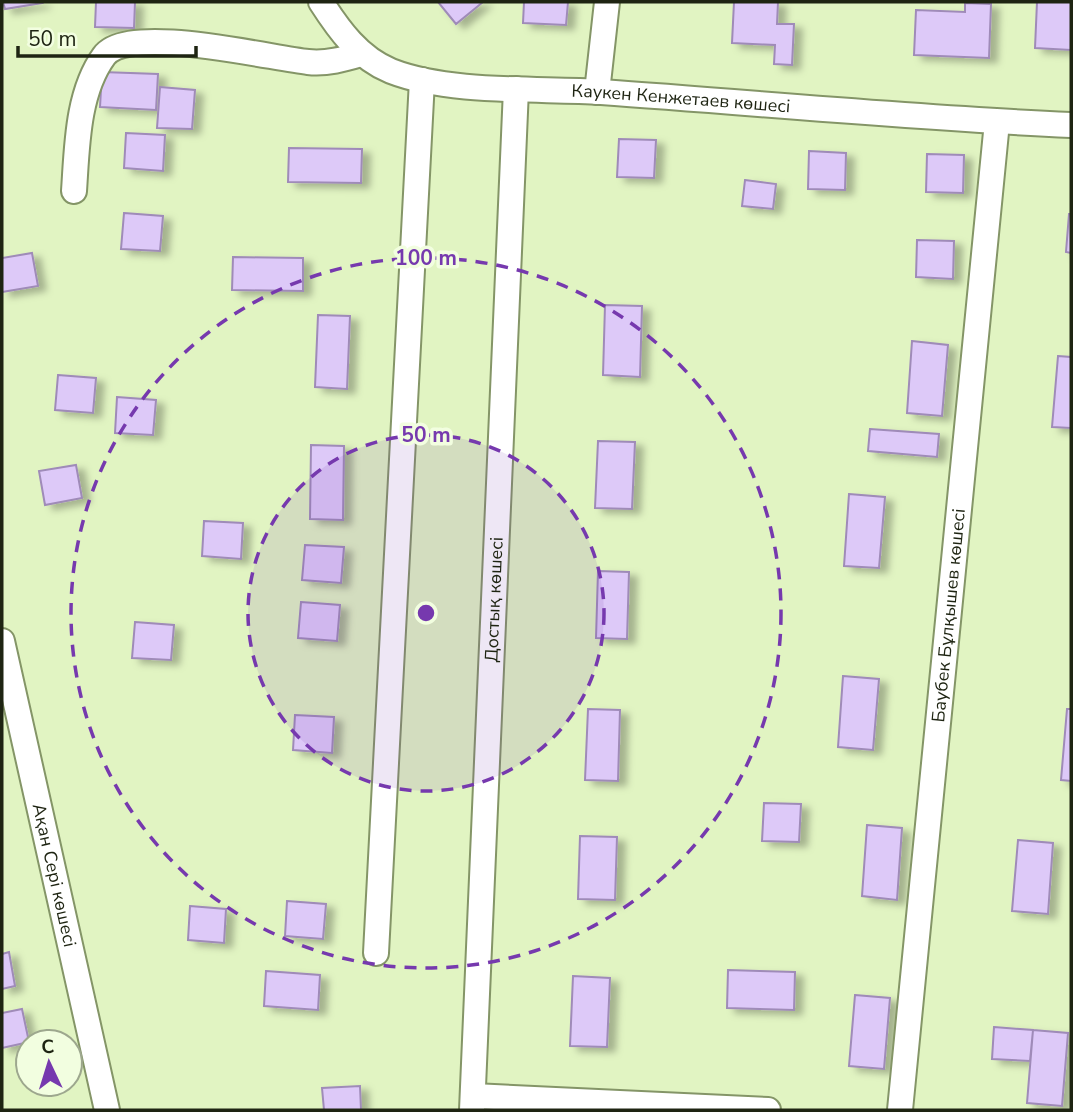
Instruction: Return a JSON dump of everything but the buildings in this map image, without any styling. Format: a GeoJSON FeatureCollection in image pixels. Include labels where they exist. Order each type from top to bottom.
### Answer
{"type":"FeatureCollection","features":[{"type":"Feature","properties":{"kind":"street","name":"Каукен Кенжетаев көшесі"},"geometry":{"type":"LineString","coordinates":[[321,2],[335,24],[361,54],[390,70],[422,80],[516,89],[597,92],[996,122],[1071,125]]}},
{"type":"Feature","properties":{"kind":"street"},"geometry":{"type":"LineString","coordinates":[[597,92],[607,2]]}},
{"type":"Feature","properties":{"kind":"street"},"geometry":{"type":"LineString","coordinates":[[74,191],[78,135],[83,112],[104,55],[114,47],[132,43],[171,42],[321,62],[361,54]]}},
{"type":"Feature","properties":{"kind":"street"},"geometry":{"type":"LineString","coordinates":[[376,953],[422,80]]}},
{"type":"Feature","properties":{"kind":"street","name":"Достық көшесі"},"geometry":{"type":"LineString","coordinates":[[472,1103],[516,89]]}},
{"type":"Feature","properties":{"kind":"street","name":"Баубек Бұлқышев көшесі"},"geometry":{"type":"LineString","coordinates":[[900,1110],[996,122]]}},
{"type":"Feature","properties":{"kind":"street","name":"Ақан Сері көшесі"},"geometry":{"type":"LineString","coordinates":[[2,641],[107,1110]]}},
{"type":"Feature","properties":{"kind":"street"},"geometry":{"type":"LineString","coordinates":[[472,1103],[768,1110]]}}]}
